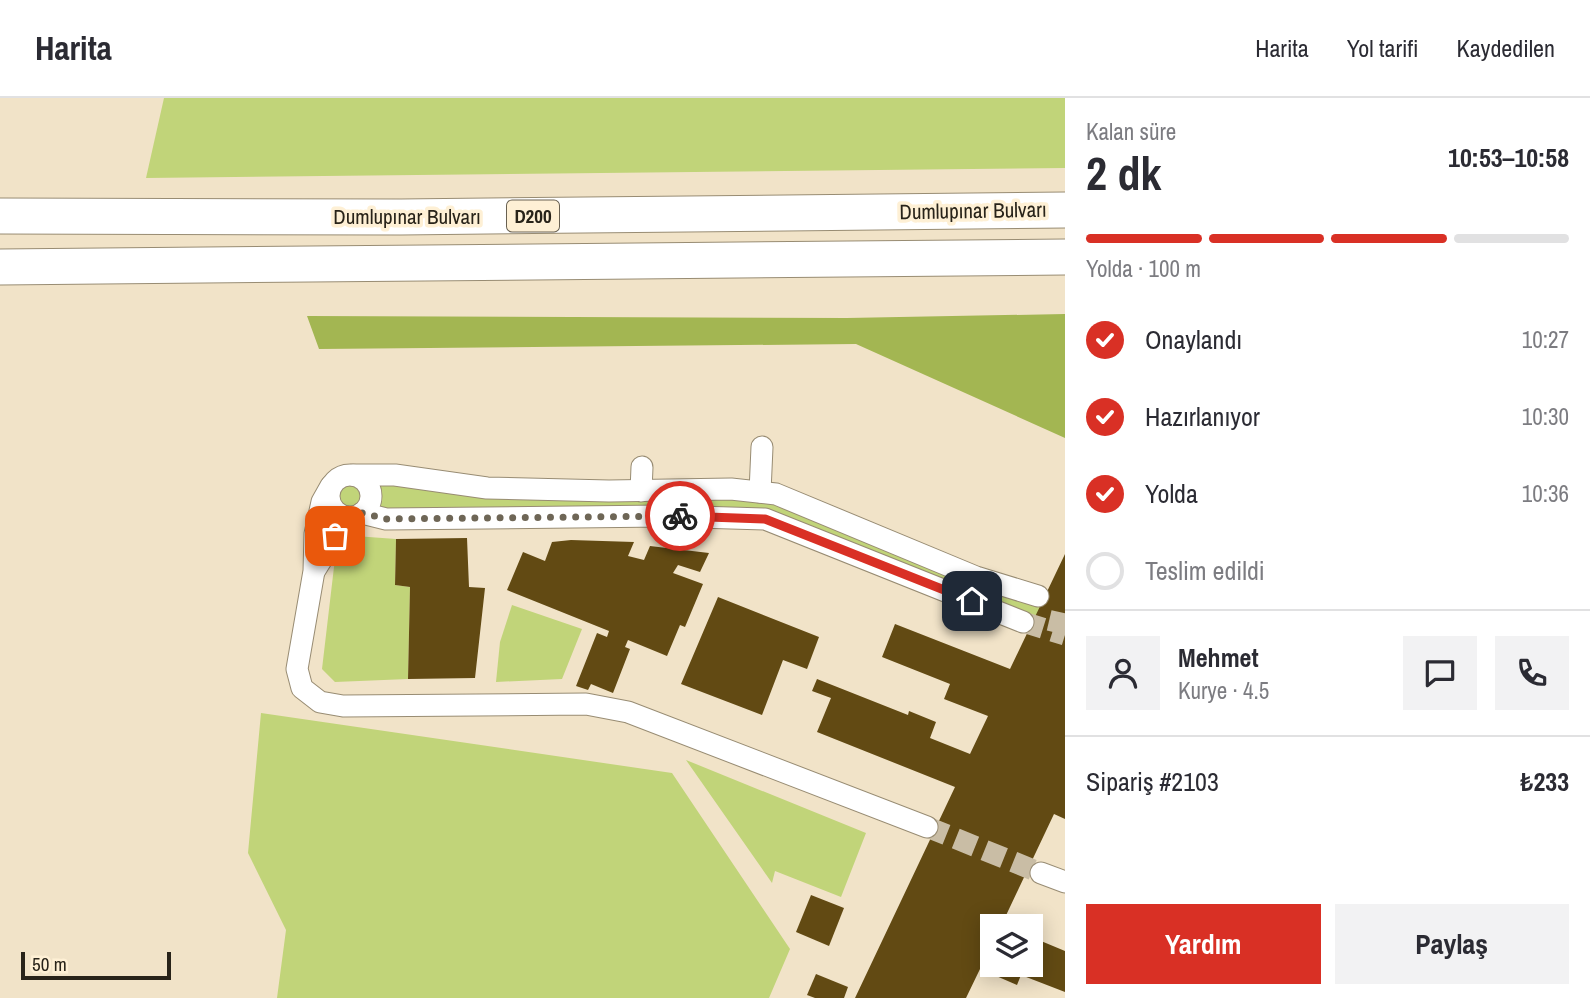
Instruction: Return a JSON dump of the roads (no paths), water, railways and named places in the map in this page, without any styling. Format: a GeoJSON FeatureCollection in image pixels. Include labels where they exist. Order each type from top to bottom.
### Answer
{"type":"FeatureCollection","features":[{"type":"Feature","properties":{"kind":"highway","name":"Dumlupınar Bulvarı"},"geometry":{"type":"LineString","coordinates":[[0,216],[401,217],[1065,210]]}},
{"type":"Feature","properties":{"kind":"highway","name":"D200"},"geometry":{"type":"LineString","coordinates":[[0,267],[1065,257]]}},
{"type":"Feature","properties":{"kind":"street"},"geometry":{"type":"LineString","coordinates":[[760,492],[762,447]]}},
{"type":"Feature","properties":{"kind":"street"},"geometry":{"type":"LineString","coordinates":[[641,491],[642,467]]}},
{"type":"Feature","properties":{"kind":"street"},"geometry":{"type":"LineString","coordinates":[[927,827],[628,712],[586,704],[343,706],[320,702],[302,688],[298,669],[314,571],[315,534],[322,502],[340,477],[353,475],[395,475],[488,488],[641,491],[731,489],[776,494],[1038,596]]}},
{"type":"Feature","properties":{"kind":"street"},"geometry":{"type":"LineString","coordinates":[[314,571],[329,544],[370,502],[370,488],[360,477],[353,475]]}},
{"type":"Feature","properties":{"kind":"street"},"geometry":{"type":"LineString","coordinates":[[331,486],[331,506],[341,515],[386,519],[663,516],[765,519],[1023,622]]}},
{"type":"Feature","properties":{"kind":"street"},"geometry":{"type":"LineString","coordinates":[[1041,873],[1065,882]]}},
{"type":"Feature","properties":{"kind":"tunnel"},"geometry":{"type":"LineString","coordinates":[[1057,633],[1064,603]]}},
{"type":"Feature","properties":{"kind":"tunnel"},"geometry":{"type":"LineString","coordinates":[[1023,622],[1065,635]]}},
{"type":"Feature","properties":{"kind":"tunnel"},"geometry":{"type":"LineString","coordinates":[[927,827],[1041,873]]}}]}
